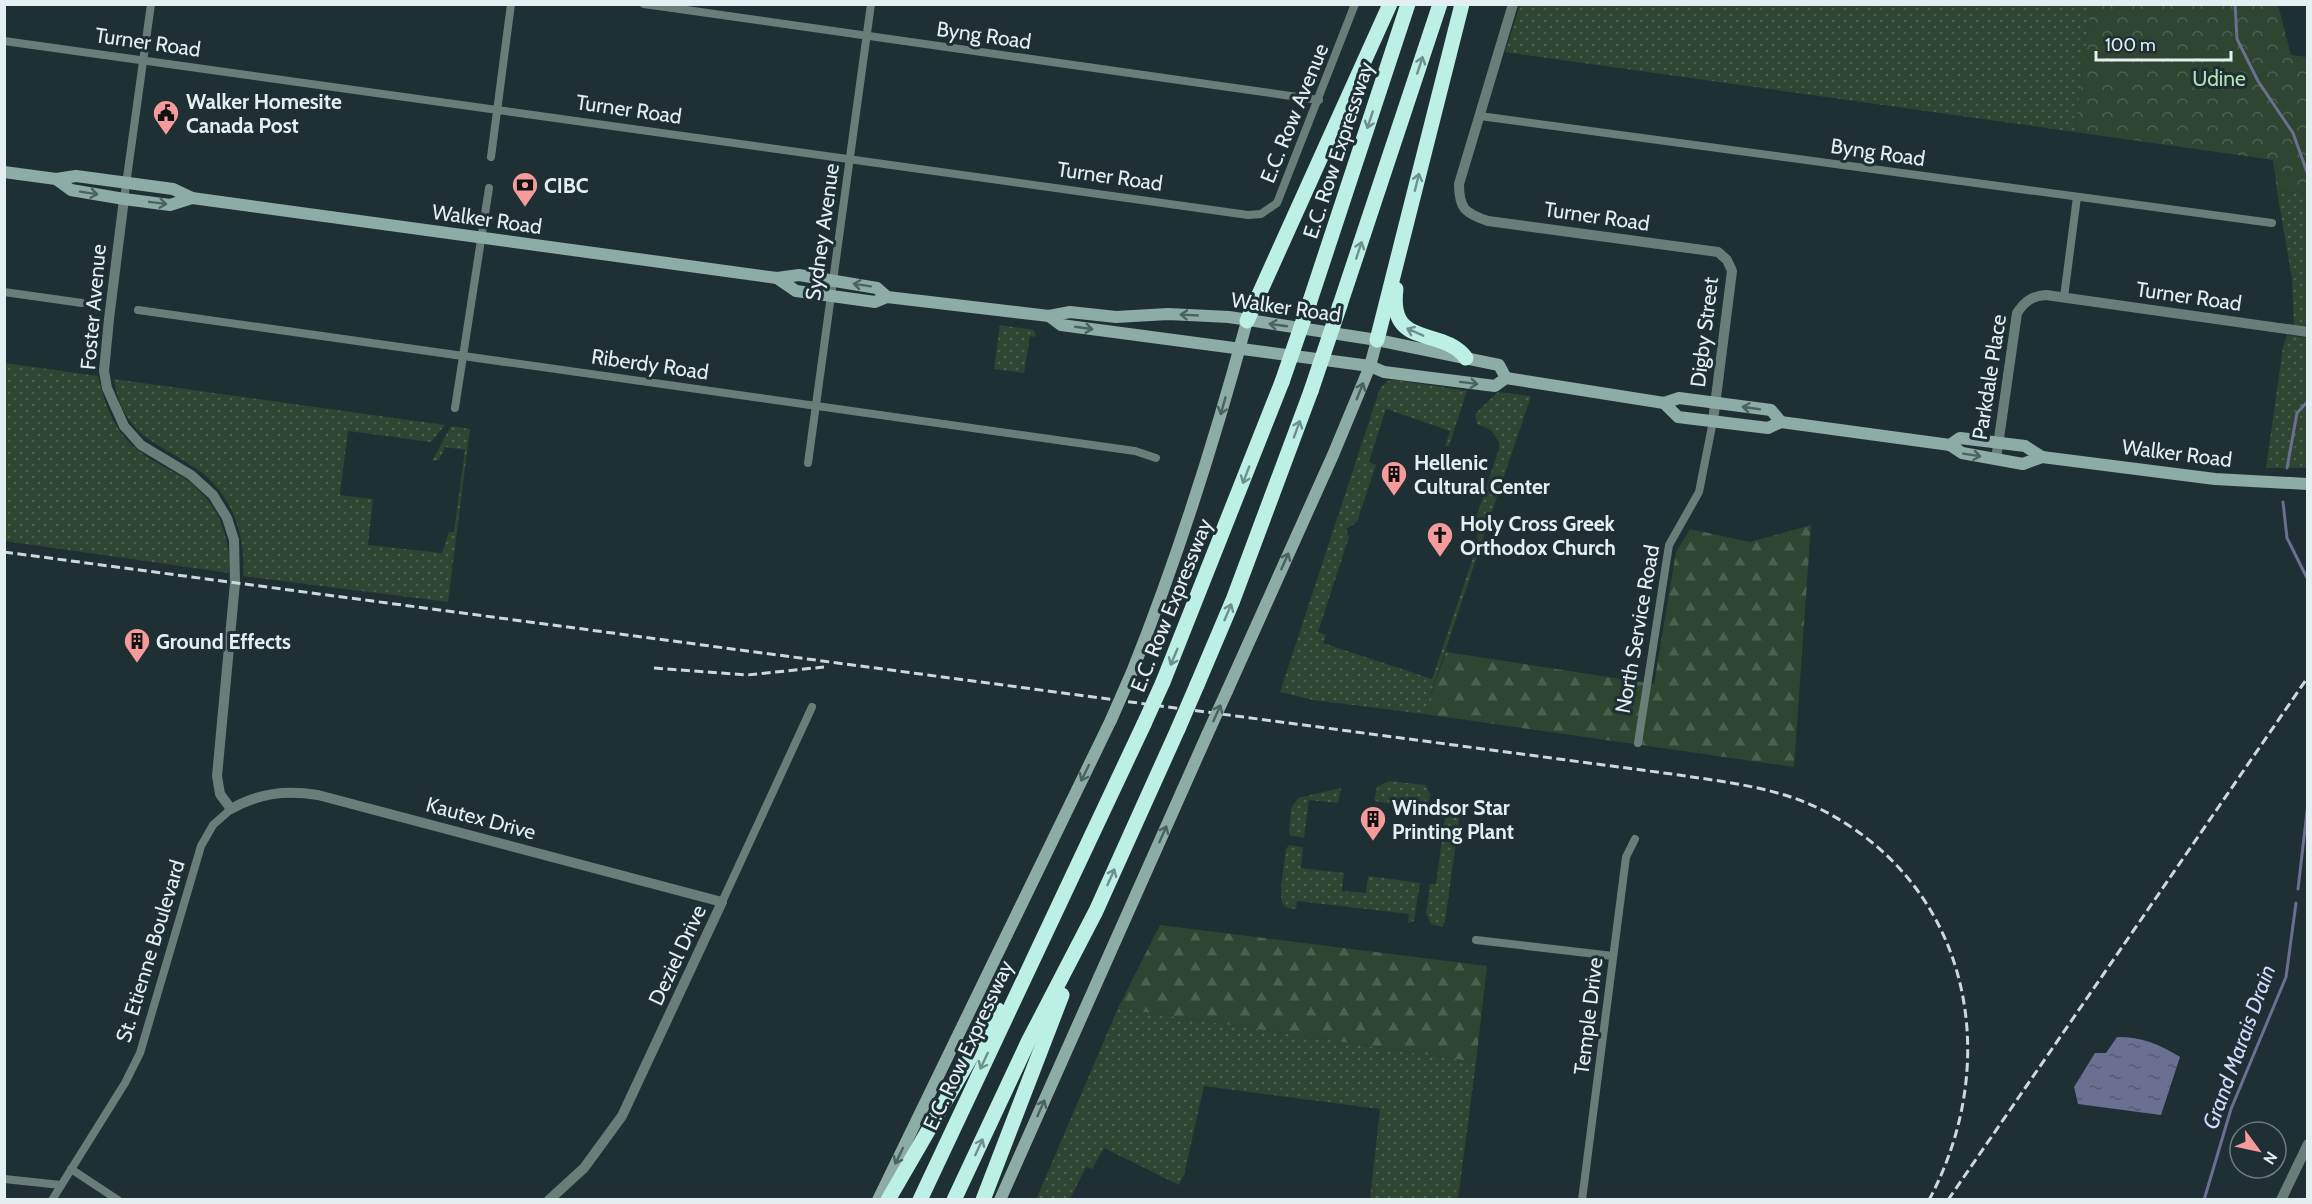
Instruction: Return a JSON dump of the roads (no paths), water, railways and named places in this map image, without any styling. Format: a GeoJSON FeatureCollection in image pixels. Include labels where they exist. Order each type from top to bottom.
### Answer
{"type":"FeatureCollection","features":[{"type":"Feature","properties":{"kind":"highway"},"geometry":{"type":"LineString","coordinates":[[1247,321],[1390,4]]}},
{"type":"Feature","properties":{"kind":"highway","name":"E.C. Row Expressway"},"geometry":{"type":"LineString","coordinates":[[920,1200],[1163,682],[1282,382],[1408,4]]}},
{"type":"Feature","properties":{"kind":"highway"},"geometry":{"type":"LineString","coordinates":[[983,1200],[1009,1126],[1096,911],[1233,600],[1311,392],[1440,4]]}},
{"type":"Feature","properties":{"kind":"highway"},"geometry":{"type":"LineString","coordinates":[[1377,340],[1462,4]]}},
{"type":"Feature","properties":{"kind":"highway"},"geometry":{"type":"LineString","coordinates":[[1402,238],[1394,299],[1398,320],[1413,333],[1459,349],[1466,358]]}},
{"type":"Feature","properties":{"kind":"highway"},"geometry":{"type":"LineString","coordinates":[[954,1200],[1028,1042],[1096,911]]}},
{"type":"Feature","properties":{"kind":"highway"},"geometry":{"type":"LineString","coordinates":[[888,1200],[1044,932]]}},
{"type":"Feature","properties":{"kind":"main road","name":"Walker Road"},"geometry":{"type":"LineString","coordinates":[[4,172],[56,179],[76,176],[173,189],[192,198],[777,278],[799,275],[877,288],[886,297]]}},
{"type":"Feature","properties":{"kind":"main road","name":"Walker Road"},"geometry":{"type":"LineString","coordinates":[[56,179],[71,190],[124,199],[170,205],[192,198]]}},
{"type":"Feature","properties":{"kind":"main road","name":"Walker Road"},"geometry":{"type":"LineString","coordinates":[[777,278],[796,291],[875,302],[886,297],[1049,316],[1070,312],[1116,317],[1168,314],[1247,321],[1377,340],[1499,365],[1506,378]]}},
{"type":"Feature","properties":{"kind":"main road","name":"Walker Road"},"geometry":{"type":"LineString","coordinates":[[1049,316],[1061,325],[1370,366],[1384,372],[1495,386],[1506,378],[1664,404],[1678,398],[1771,410],[1781,422]]}},
{"type":"Feature","properties":{"kind":"main road"},"geometry":{"type":"LineString","coordinates":[[878,1200],[1111,720],[1132,672],[1161,600],[1205,471],[1247,321]]}},
{"type":"Feature","properties":{"kind":"main road"},"geometry":{"type":"LineString","coordinates":[[1000,1200],[1370,366],[1377,340]]}},
{"type":"Feature","properties":{"kind":"main road","name":"Walker Road"},"geometry":{"type":"LineString","coordinates":[[1664,404],[1678,417],[1768,428],[1781,422],[1950,444],[1962,453],[2023,464],[2042,458],[2215,479],[2307,484]]}},
{"type":"Feature","properties":{"kind":"main road","name":"Walker Road"},"geometry":{"type":"LineString","coordinates":[[1950,444],[1960,438],[2025,446],[2042,458]]}},
{"type":"Feature","properties":{"kind":"street","name":"Foster Avenue"},"geometry":{"type":"LineString","coordinates":[[151,4],[126,183],[104,370],[107,388],[124,426],[141,445],[191,475],[213,495],[227,518],[234,540],[235,583],[217,776],[220,794],[231,809]]}},
{"type":"Feature","properties":{"kind":"street"},"geometry":{"type":"LineString","coordinates":[[490,157],[511,4]]}},
{"type":"Feature","properties":{"kind":"street","name":"Byng Road"},"geometry":{"type":"LineString","coordinates":[[644,4],[1319,100]]}},
{"type":"Feature","properties":{"kind":"street","name":"Sydney Avenue"},"geometry":{"type":"LineString","coordinates":[[808,463],[871,4]]}},
{"type":"Feature","properties":{"kind":"street","name":"E.C. Row Avenue"},"geometry":{"type":"LineString","coordinates":[[1248,215],[1261,214],[1277,203],[1355,4]]}},
{"type":"Feature","properties":{"kind":"street"},"geometry":{"type":"LineString","coordinates":[[1480,116],[1513,4]]}},
{"type":"Feature","properties":{"kind":"street","name":"Turner Road"},"geometry":{"type":"LineString","coordinates":[[4,41],[1248,215]]}},
{"type":"Feature","properties":{"kind":"street","name":"Turner Road"},"geometry":{"type":"LineString","coordinates":[[1480,116],[1459,184],[1459,201],[1464,211],[1488,221],[1718,252]]}},
{"type":"Feature","properties":{"kind":"street","name":"Byng Road"},"geometry":{"type":"LineString","coordinates":[[1480,116],[2272,223]]}},
{"type":"Feature","properties":{"kind":"street"},"geometry":{"type":"LineString","coordinates":[[455,408],[489,188]]}},
{"type":"Feature","properties":{"kind":"street"},"geometry":{"type":"LineString","coordinates":[[2064,297],[2077,196]]}},
{"type":"Feature","properties":{"kind":"street","name":"Digby Street"},"geometry":{"type":"LineString","coordinates":[[1713,421],[1732,272],[1727,260],[1718,252]]}},
{"type":"Feature","properties":{"kind":"street"},"geometry":{"type":"LineString","coordinates":[[4,292],[82,303]]}},
{"type":"Feature","properties":{"kind":"street","name":"Parkdale Place"},"geometry":{"type":"LineString","coordinates":[[1996,459],[2017,313],[2024,303],[2034,296],[2064,297]]}},
{"type":"Feature","properties":{"kind":"street","name":"Turner Road"},"geometry":{"type":"LineString","coordinates":[[2064,297],[2307,332]]}},
{"type":"Feature","properties":{"kind":"street","name":"Riberdy Road"},"geometry":{"type":"LineString","coordinates":[[138,310],[1135,451],[1156,458]]}},
{"type":"Feature","properties":{"kind":"street","name":"North Service Road"},"geometry":{"type":"LineString","coordinates":[[1638,743],[1669,545],[1699,492],[1713,421]]}},
{"type":"Feature","properties":{"kind":"street","name":"Deziel Drive"},"geometry":{"type":"LineString","coordinates":[[549,1200],[584,1168],[622,1116],[812,707]]}},
{"type":"Feature","properties":{"kind":"street","name":"Kautex Drive"},"geometry":{"type":"LineString","coordinates":[[231,809],[248,799],[273,793],[293,791],[318,795],[722,902]]}},
{"type":"Feature","properties":{"kind":"street","name":"St. Etienne Boulevard"},"geometry":{"type":"LineString","coordinates":[[52,1200],[140,1053],[201,846],[213,825],[231,809]]}},
{"type":"Feature","properties":{"kind":"street","name":"Temple Drive"},"geometry":{"type":"LineString","coordinates":[[1582,1200],[1626,857],[1635,839]]}},
{"type":"Feature","properties":{"kind":"street"},"geometry":{"type":"LineString","coordinates":[[1476,940],[1613,957]]}},
{"type":"Feature","properties":{"kind":"street"},"geometry":{"type":"LineString","coordinates":[[2280,1200],[2307,1147]]}},
{"type":"Feature","properties":{"kind":"street"},"geometry":{"type":"LineString","coordinates":[[71,1169],[118,1200]]}},
{"type":"Feature","properties":{"kind":"street"},"geometry":{"type":"LineString","coordinates":[[4,1179],[61,1185]]}},
{"type":"Feature","properties":{"kind":"water"},"geometry":{"type":"Polygon","coordinates":[[[2117,1037],[2150,1042],[2180,1057],[2161,1115],[2078,1104],[2074,1087],[2095,1053],[2106,1053],[2117,1037]]]}},
{"type":"Feature","properties":{"kind":"waterway","name":"Grand Marais Drain"},"geometry":{"type":"LineString","coordinates":[[2235,4],[2237,39],[2258,81],[2293,133],[2308,175]]}},
{"type":"Feature","properties":{"kind":"waterway","name":"Grand Marais Drain"},"geometry":{"type":"LineString","coordinates":[[2287,468],[2297,413],[2308,401]]}},
{"type":"Feature","properties":{"kind":"waterway","name":"Grand Marais Drain"},"geometry":{"type":"LineString","coordinates":[[2283,502],[2287,538],[2308,580]]}},
{"type":"Feature","properties":{"kind":"waterway","name":"Grand Marais Drain"},"geometry":{"type":"LineString","coordinates":[[2298,889],[2308,803]]}},
{"type":"Feature","properties":{"kind":"waterway","name":"Grand Marais Drain"},"geometry":{"type":"LineString","coordinates":[[2204,1200],[2231,1109],[2286,977],[2296,903]]}},
{"type":"Feature","properties":{"kind":"railway"},"geometry":{"type":"LineString","coordinates":[[4,552],[1679,775],[1749,786],[1800,800],[1816,807],[1868,839],[1909,879],[1939,925],[1958,977],[1967,1032],[1965,1088],[1952,1145],[1929,1200]]}},
{"type":"Feature","properties":{"kind":"railway"},"geometry":{"type":"LineString","coordinates":[[654,668],[747,675],[824,667]]}},
{"type":"Feature","properties":{"kind":"railway"},"geometry":{"type":"LineString","coordinates":[[1948,1200],[2308,677]]}},
{"type":"Feature","properties":{"kind":"place","name":"Walker Homesite Canada Post"},"geometry":{"type":"Point","coordinates":[166,136]}},
{"type":"Feature","properties":{"kind":"place","name":"CIBC"},"geometry":{"type":"Point","coordinates":[525,208]}},
{"type":"Feature","properties":{"kind":"place","name":"Hellenic Cultural Center"},"geometry":{"type":"Point","coordinates":[1394,497]}},
{"type":"Feature","properties":{"kind":"place","name":"Holy Cross Greek Orthodox Church"},"geometry":{"type":"Point","coordinates":[1440,558]}},
{"type":"Feature","properties":{"kind":"place","name":"Ground Effects"},"geometry":{"type":"Point","coordinates":[137,664]}},
{"type":"Feature","properties":{"kind":"place","name":"Windsor Star Printing Plant"},"geometry":{"type":"Point","coordinates":[1373,842]}},
{"type":"Feature","properties":{"kind":"park label","name":"Udine"},"geometry":{"type":"Point","coordinates":[2219,78]}}]}
